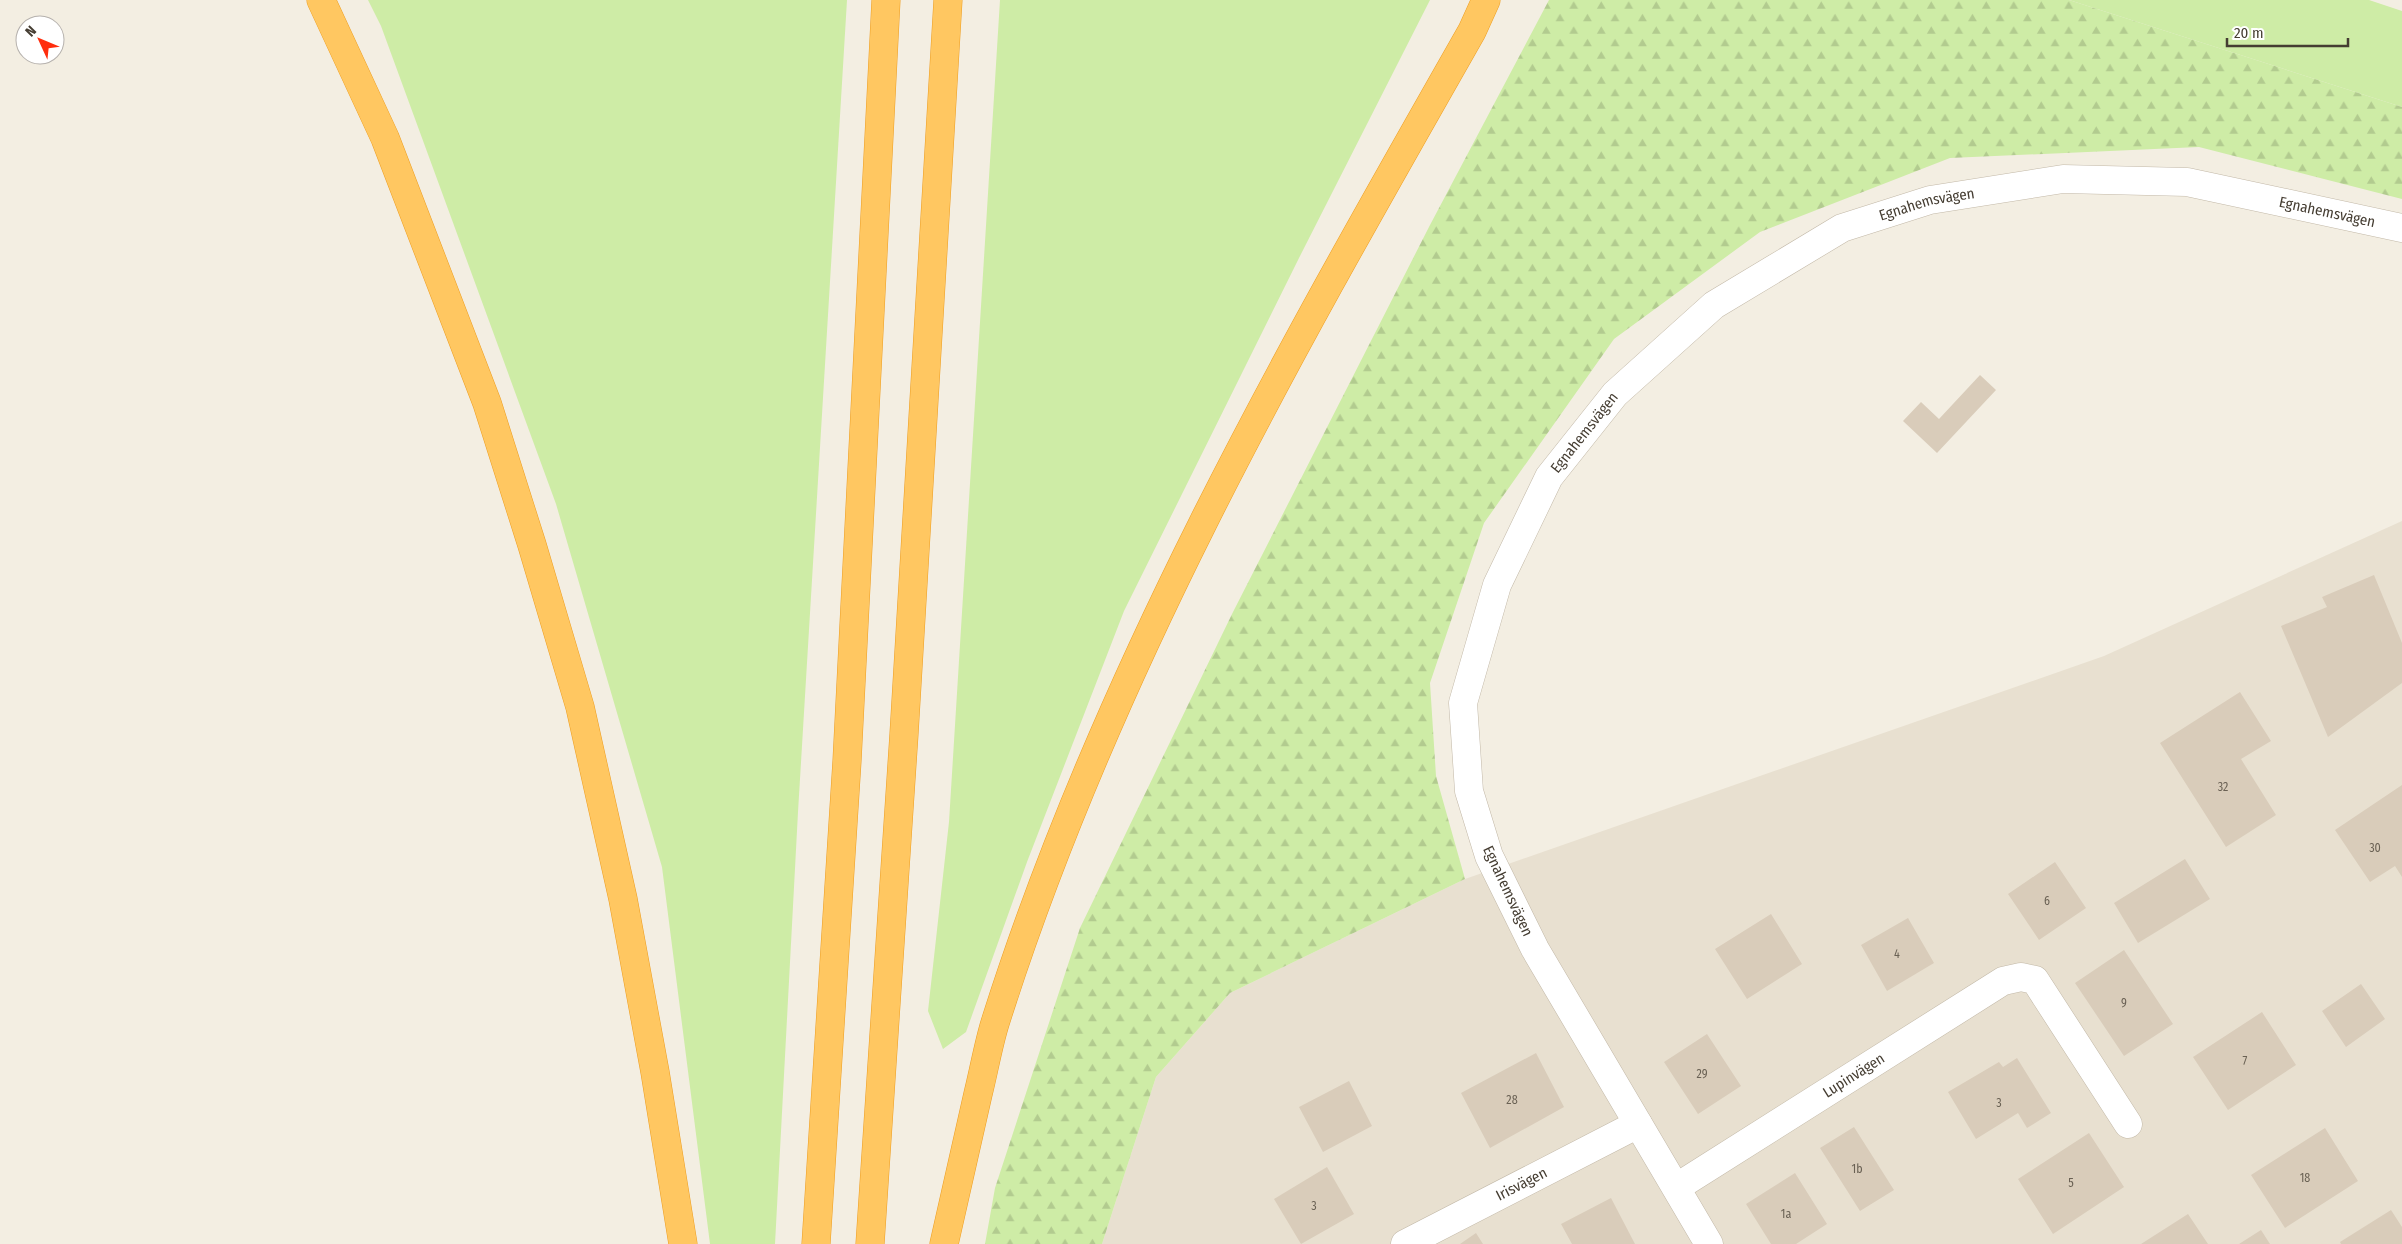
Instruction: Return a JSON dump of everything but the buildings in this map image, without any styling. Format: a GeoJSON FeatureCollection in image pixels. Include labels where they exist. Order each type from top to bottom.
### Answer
{"type":"FeatureCollection","features":[{"type":"Feature","properties":{"kind":"highway"},"geometry":{"type":"LineString","coordinates":[[321,0],[385,138],[487,403],[580,707],[624,899],[683,1244]]}},
{"type":"Feature","properties":{"kind":"highway"},"geometry":{"type":"LineString","coordinates":[[816,1244],[847,761],[886,0]]}},
{"type":"Feature","properties":{"kind":"highway"},"geometry":{"type":"LineString","coordinates":[[870,1244],[906,714],[948,0]]}},
{"type":"Feature","properties":{"kind":"highway"},"geometry":{"type":"LineString","coordinates":[[944,1244],[994,1026],[1036,902],[1084,776],[1164,602],[1302,331],[1472,31],[1486,0]]}},
{"type":"Feature","properties":{"kind":"street","name":"Egnahemsvägen"},"geometry":{"type":"LineString","coordinates":[[1710,1244],[1535,949],[1489,856],[1469,791],[1463,703],[1497,586],[1550,477],[1616,394],[1714,305],[1842,228],[1930,200],[2063,179],[2186,182],[2402,228]]}},
{"type":"Feature","properties":{"kind":"street","name":"Lupinvägen"},"geometry":{"type":"LineString","coordinates":[[1678,1188],[2003,981],[2020,977],[2035,980],[2128,1124]]}},
{"type":"Feature","properties":{"kind":"street","name":"Irisvägen"},"geometry":{"type":"LineString","coordinates":[[1405,1244],[1638,1124]]}},
{"type":"Feature","properties":{"kind":"shaded area"},"geometry":{"type":"Polygon","coordinates":[[[2402,521],[2402,1244],[1102,1244],[1156,1077],[1230,993],[1465,879],[2104,656],[2402,521]]]}},
{"type":"Feature","properties":{"kind":"green space"},"geometry":{"type":"Polygon","coordinates":[[[368,0],[847,0],[798,812],[775,1244],[710,1244],[662,867],[556,504],[381,26],[368,0]]]}},
{"type":"Feature","properties":{"kind":"green space"},"geometry":{"type":"Polygon","coordinates":[[[1000,0],[1430,0],[1299,258],[1124,611],[1027,862],[966,1032],[943,1049],[928,1011],[949,822],[1000,0]]]}},
{"type":"Feature","properties":{"kind":"green space"},"geometry":{"type":"Polygon","coordinates":[[[1549,0],[2069,0],[2402,107],[2402,199],[2199,147],[1950,158],[1760,232],[1614,339],[1484,523],[1430,683],[1436,776],[1465,879],[1230,993],[1156,1077],[1102,1244],[985,1244],[995,1188],[1080,928],[1233,612],[1430,225],[1549,0]]]}},
{"type":"Feature","properties":{"kind":"green space"},"geometry":{"type":"Polygon","coordinates":[[[2069,0],[2369,0],[2402,11],[2402,107],[2069,0]]]}}]}
